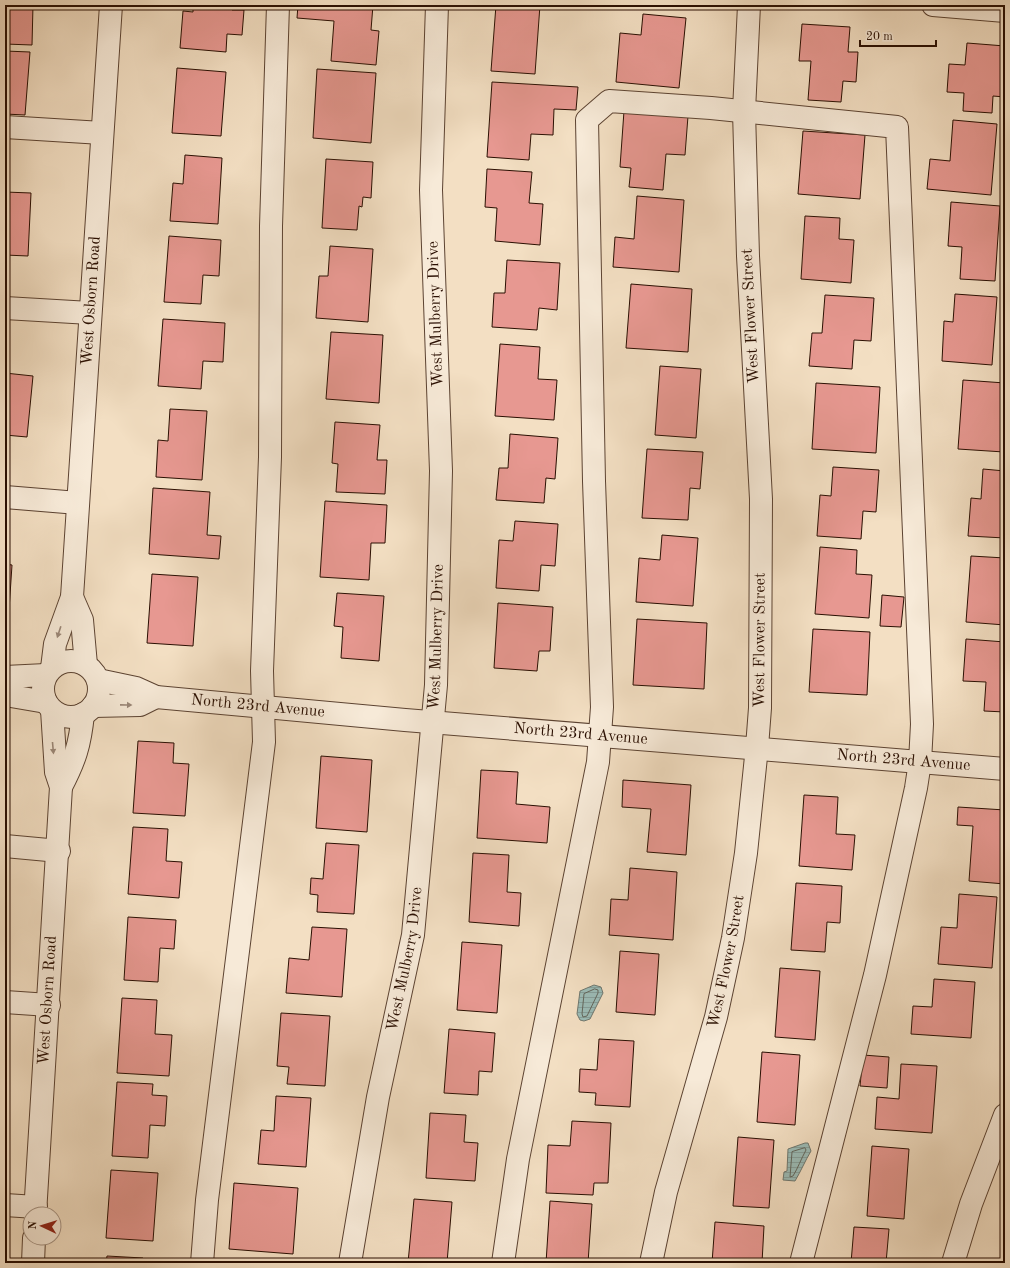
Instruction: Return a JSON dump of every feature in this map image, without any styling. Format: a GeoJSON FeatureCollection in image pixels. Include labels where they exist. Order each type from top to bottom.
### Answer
{"type":"FeatureCollection","features":[{"type":"Feature","properties":{"kind":"street","name":"West Osborn Road"},"geometry":{"type":"LineString","coordinates":[[62,787],[56,772],[49,706],[43,684],[49,671],[55,644],[72,597],[111,5]]}},
{"type":"Feature","properties":{"kind":"street"},"geometry":{"type":"LineString","coordinates":[[202,1263],[207,1200],[264,742],[262,671],[270,456],[271,226],[278,5]]}},
{"type":"Feature","properties":{"kind":"street","name":"West Mulberry Drive"},"geometry":{"type":"LineString","coordinates":[[350,1263],[378,1097],[413,935],[434,722],[439,596],[441,471],[431,190],[436,5]]}},
{"type":"Feature","properties":{"kind":"street","name":"West Flower Street"},"geometry":{"type":"LineString","coordinates":[[651,1263],[666,1192],[716,1017],[731,946],[746,853],[757,747],[760,685],[761,499],[748,256],[744,111],[749,5]]}},
{"type":"Feature","properties":{"kind":"street"},"geometry":{"type":"LineString","coordinates":[[933,5],[964,6],[1005,11]]}},
{"type":"Feature","properties":{"kind":"street"},"geometry":{"type":"LineString","coordinates":[[503,1263],[518,1159],[598,762],[602,707],[594,481],[587,120],[609,101],[744,111],[897,127],[922,724],[920,762],[916,788],[875,975],[801,1263]]}},
{"type":"Feature","properties":{"kind":"street"},"geometry":{"type":"LineString","coordinates":[[5,127],[102,133]]}},
{"type":"Feature","properties":{"kind":"street"},"geometry":{"type":"LineString","coordinates":[[5,308],[90,313]]}},
{"type":"Feature","properties":{"kind":"street"},"geometry":{"type":"LineString","coordinates":[[5,497],[78,503]]}},
{"type":"Feature","properties":{"kind":"street","name":"West Osborn Road"},"geometry":{"type":"LineString","coordinates":[[36,1206],[62,787],[74,762],[88,710],[98,698],[99,689],[92,672],[82,620],[72,597]]}},
{"type":"Feature","properties":{"kind":"street"},"geometry":{"type":"LineString","coordinates":[[5,677],[49,671],[60,663],[69,660],[78,662],[92,672]]}},
{"type":"Feature","properties":{"kind":"street","name":"North 23rd Avenue"},"geometry":{"type":"LineString","coordinates":[[92,672],[156,697],[264,708],[757,747],[1005,769]]}},
{"type":"Feature","properties":{"kind":"street"},"geometry":{"type":"LineString","coordinates":[[5,695],[49,706],[60,715],[69,717],[88,710]]}},
{"type":"Feature","properties":{"kind":"street","name":"North 23rd Avenue"},"geometry":{"type":"LineString","coordinates":[[88,710],[140,705],[156,697]]}},
{"type":"Feature","properties":{"kind":"street"},"geometry":{"type":"LineString","coordinates":[[5,846],[59,851]]}},
{"type":"Feature","properties":{"kind":"street"},"geometry":{"type":"LineString","coordinates":[[5,1002],[49,1005]]}},
{"type":"Feature","properties":{"kind":"street"},"geometry":{"type":"LineString","coordinates":[[953,1263],[971,1204],[1005,1116]]}},
{"type":"Feature","properties":{"kind":"street"},"geometry":{"type":"LineString","coordinates":[[5,1205],[22,1208]]}},
{"type":"Feature","properties":{"kind":"street"},"geometry":{"type":"LineString","coordinates":[[33,1263],[34,1246]]}},
{"type":"Feature","properties":{"kind":"water"},"geometry":{"type":"Polygon","coordinates":[[[594,985],[601,987],[603,993],[590,1019],[584,1021],[580,1020],[577,1014],[580,991],[594,985]]]}},
{"type":"Feature","properties":{"kind":"water"},"geometry":{"type":"Polygon","coordinates":[[[808,1143],[811,1151],[795,1181],[783,1180],[784,1172],[787,1171],[788,1149],[808,1143]]]}},
{"type":"Feature","properties":{"kind":"building"},"geometry":{"type":"Polygon","coordinates":[[[5,5],[33,5],[32,45],[5,44],[5,5]]]}},
{"type":"Feature","properties":{"kind":"building"},"geometry":{"type":"Polygon","coordinates":[[[193,5],[232,5],[232,10],[244,10],[242,35],[227,34],[226,52],[180,48],[183,11],[193,12],[193,5]]]}},
{"type":"Feature","properties":{"kind":"building"},"geometry":{"type":"Polygon","coordinates":[[[298,5],[373,5],[371,30],[379,31],[376,65],[331,61],[334,21],[297,18],[298,5]]]}},
{"type":"Feature","properties":{"kind":"building"},"geometry":{"type":"Polygon","coordinates":[[[496,5],[540,5],[535,74],[491,71],[496,5]]]}},
{"type":"Feature","properties":{"kind":"building"},"geometry":{"type":"Polygon","coordinates":[[[643,14],[686,18],[679,88],[616,82],[620,33],[641,35],[643,14]]]}},
{"type":"Feature","properties":{"kind":"building"},"geometry":{"type":"Polygon","coordinates":[[[802,24],[850,27],[848,52],[858,52],[856,82],[843,81],[841,102],[808,100],[811,61],[799,61],[802,24]]]}},
{"type":"Feature","properties":{"kind":"building"},"geometry":{"type":"Polygon","coordinates":[[[967,43],[1005,46],[1005,97],[993,96],[992,113],[963,111],[964,93],[947,92],[949,64],[965,65],[967,43]]]}},
{"type":"Feature","properties":{"kind":"building"},"geometry":{"type":"Polygon","coordinates":[[[5,51],[30,52],[25,115],[5,114],[5,51]]]}},
{"type":"Feature","properties":{"kind":"building"},"geometry":{"type":"Polygon","coordinates":[[[177,68],[226,72],[221,136],[172,133],[177,68]]]}},
{"type":"Feature","properties":{"kind":"building"},"geometry":{"type":"Polygon","coordinates":[[[317,69],[376,73],[371,143],[313,138],[317,69]]]}},
{"type":"Feature","properties":{"kind":"building"},"geometry":{"type":"Polygon","coordinates":[[[492,82],[578,87],[576,110],[554,109],[553,135],[531,134],[529,160],[487,157],[492,82]]]}},
{"type":"Feature","properties":{"kind":"building"},"geometry":{"type":"Polygon","coordinates":[[[624,111],[688,116],[685,155],[666,154],[663,190],[629,187],[631,168],[620,167],[624,111]]]}},
{"type":"Feature","properties":{"kind":"building"},"geometry":{"type":"Polygon","coordinates":[[[953,120],[997,124],[991,195],[927,189],[930,159],[950,161],[953,120]]]}},
{"type":"Feature","properties":{"kind":"building"},"geometry":{"type":"Polygon","coordinates":[[[803,131],[865,135],[860,199],[798,194],[803,131]]]}},
{"type":"Feature","properties":{"kind":"building"},"geometry":{"type":"Polygon","coordinates":[[[185,155],[222,158],[218,224],[170,221],[173,183],[183,184],[185,155]]]}},
{"type":"Feature","properties":{"kind":"building"},"geometry":{"type":"Polygon","coordinates":[[[326,159],[373,162],[371,198],[363,197],[362,207],[359,206],[357,230],[322,228],[326,159]]]}},
{"type":"Feature","properties":{"kind":"building"},"geometry":{"type":"Polygon","coordinates":[[[487,169],[532,172],[529,203],[543,204],[540,245],[495,241],[497,208],[485,207],[487,169]]]}},
{"type":"Feature","properties":{"kind":"building"},"geometry":{"type":"Polygon","coordinates":[[[5,192],[31,193],[28,256],[5,255],[5,192]]]}},
{"type":"Feature","properties":{"kind":"building"},"geometry":{"type":"Polygon","coordinates":[[[637,196],[684,200],[679,272],[613,267],[615,237],[634,239],[637,196]]]}},
{"type":"Feature","properties":{"kind":"building"},"geometry":{"type":"Polygon","coordinates":[[[951,202],[1000,206],[995,281],[960,279],[962,247],[948,246],[951,202]]]}},
{"type":"Feature","properties":{"kind":"building"},"geometry":{"type":"Polygon","coordinates":[[[805,216],[840,218],[839,239],[854,240],[851,283],[801,279],[805,216]]]}},
{"type":"Feature","properties":{"kind":"building"},"geometry":{"type":"Polygon","coordinates":[[[169,236],[221,240],[219,276],[203,275],[201,304],[164,302],[169,236]]]}},
{"type":"Feature","properties":{"kind":"building"},"geometry":{"type":"Polygon","coordinates":[[[330,246],[373,249],[368,322],[316,318],[319,276],[328,276],[330,246]]]}},
{"type":"Feature","properties":{"kind":"building"},"geometry":{"type":"Polygon","coordinates":[[[507,260],[560,263],[557,310],[539,308],[537,330],[492,327],[494,293],[505,293],[507,260]]]}},
{"type":"Feature","properties":{"kind":"building"},"geometry":{"type":"Polygon","coordinates":[[[631,284],[692,289],[688,352],[626,348],[631,284]]]}},
{"type":"Feature","properties":{"kind":"building"},"geometry":{"type":"Polygon","coordinates":[[[955,294],[997,297],[992,365],[942,361],[944,321],[953,322],[955,294]]]}},
{"type":"Feature","properties":{"kind":"building"},"geometry":{"type":"Polygon","coordinates":[[[825,295],[874,298],[871,341],[854,340],[852,369],[809,366],[812,333],[822,333],[825,295]]]}},
{"type":"Feature","properties":{"kind":"building"},"geometry":{"type":"Polygon","coordinates":[[[163,319],[225,323],[223,362],[203,361],[201,389],[158,386],[163,319]]]}},
{"type":"Feature","properties":{"kind":"building"},"geometry":{"type":"Polygon","coordinates":[[[331,332],[383,335],[379,403],[326,399],[331,332]]]}},
{"type":"Feature","properties":{"kind":"building"},"geometry":{"type":"Polygon","coordinates":[[[500,344],[540,347],[538,379],[557,380],[554,420],[495,416],[500,344]]]}},
{"type":"Feature","properties":{"kind":"building"},"geometry":{"type":"Polygon","coordinates":[[[660,366],[701,369],[696,438],[655,435],[660,366]]]}},
{"type":"Feature","properties":{"kind":"building"},"geometry":{"type":"Polygon","coordinates":[[[5,373],[33,376],[27,437],[5,435],[5,373]]]}},
{"type":"Feature","properties":{"kind":"building"},"geometry":{"type":"Polygon","coordinates":[[[963,380],[1005,383],[1004,452],[958,449],[963,380]]]}},
{"type":"Feature","properties":{"kind":"building"},"geometry":{"type":"Polygon","coordinates":[[[816,383],[880,387],[876,453],[812,449],[816,383]]]}},
{"type":"Feature","properties":{"kind":"building"},"geometry":{"type":"Polygon","coordinates":[[[170,409],[207,411],[202,480],[156,477],[158,440],[168,441],[170,409]]]}},
{"type":"Feature","properties":{"kind":"building"},"geometry":{"type":"Polygon","coordinates":[[[335,422],[380,425],[377,460],[387,460],[385,494],[336,492],[338,464],[332,463],[335,422]]]}},
{"type":"Feature","properties":{"kind":"building"},"geometry":{"type":"Polygon","coordinates":[[[510,434],[558,438],[555,479],[546,478],[544,503],[496,500],[499,468],[508,468],[510,434]]]}},
{"type":"Feature","properties":{"kind":"building"},"geometry":{"type":"Polygon","coordinates":[[[647,449],[703,452],[700,489],[690,488],[688,520],[642,518],[647,449]]]}},
{"type":"Feature","properties":{"kind":"building"},"geometry":{"type":"Polygon","coordinates":[[[833,467],[879,470],[876,512],[863,511],[861,539],[817,536],[820,495],[831,496],[833,467]]]}},
{"type":"Feature","properties":{"kind":"building"},"geometry":{"type":"Polygon","coordinates":[[[983,469],[1005,471],[1005,538],[968,536],[971,498],[981,499],[983,469]]]}},
{"type":"Feature","properties":{"kind":"building"},"geometry":{"type":"Polygon","coordinates":[[[153,488],[210,492],[207,535],[221,536],[219,559],[149,554],[153,488]]]}},
{"type":"Feature","properties":{"kind":"building"},"geometry":{"type":"Polygon","coordinates":[[[325,501],[387,505],[385,543],[371,543],[369,580],[320,577],[325,501]]]}},
{"type":"Feature","properties":{"kind":"building"},"geometry":{"type":"Polygon","coordinates":[[[515,521],[558,524],[555,566],[541,565],[539,591],[496,588],[499,540],[513,541],[515,521]]]}},
{"type":"Feature","properties":{"kind":"building"},"geometry":{"type":"Polygon","coordinates":[[[662,535],[698,538],[693,606],[636,602],[639,558],[660,560],[662,535]]]}},
{"type":"Feature","properties":{"kind":"building"},"geometry":{"type":"Polygon","coordinates":[[[820,547],[857,550],[856,574],[872,575],[869,618],[815,614],[820,547]]]}},
{"type":"Feature","properties":{"kind":"building"},"geometry":{"type":"Polygon","coordinates":[[[971,556],[1005,558],[1005,625],[966,622],[971,556]]]}},
{"type":"Feature","properties":{"kind":"building"},"geometry":{"type":"Polygon","coordinates":[[[5,564],[12,565],[8,625],[5,625],[5,564]]]}},
{"type":"Feature","properties":{"kind":"building"},"geometry":{"type":"Polygon","coordinates":[[[152,574],[198,577],[193,646],[147,643],[152,574]]]}},
{"type":"Feature","properties":{"kind":"building"},"geometry":{"type":"Polygon","coordinates":[[[337,593],[384,596],[379,661],[341,658],[343,627],[334,626],[337,593]]]}},
{"type":"Feature","properties":{"kind":"building"},"geometry":{"type":"Polygon","coordinates":[[[882,595],[904,597],[901,627],[880,626],[882,595]]]}},
{"type":"Feature","properties":{"kind":"building"},"geometry":{"type":"Polygon","coordinates":[[[498,603],[553,607],[550,651],[539,651],[537,671],[494,668],[498,603]]]}},
{"type":"Feature","properties":{"kind":"building"},"geometry":{"type":"Polygon","coordinates":[[[637,619],[707,623],[704,689],[633,685],[637,619]]]}},
{"type":"Feature","properties":{"kind":"building"},"geometry":{"type":"Polygon","coordinates":[[[813,629],[870,632],[867,695],[809,692],[813,629]]]}},
{"type":"Feature","properties":{"kind":"building"},"geometry":{"type":"Polygon","coordinates":[[[966,639],[1005,642],[1005,712],[984,711],[986,682],[963,681],[966,639]]]}},
{"type":"Feature","properties":{"kind":"building"},"geometry":{"type":"Polygon","coordinates":[[[138,741],[174,743],[173,763],[189,764],[185,816],[133,813],[138,741]]]}},
{"type":"Feature","properties":{"kind":"building"},"geometry":{"type":"Polygon","coordinates":[[[321,756],[372,760],[367,832],[316,828],[321,756]]]}},
{"type":"Feature","properties":{"kind":"building"},"geometry":{"type":"Polygon","coordinates":[[[481,770],[518,772],[516,804],[550,807],[547,843],[477,838],[481,770]]]}},
{"type":"Feature","properties":{"kind":"building"},"geometry":{"type":"Polygon","coordinates":[[[623,780],[691,785],[686,855],[647,852],[651,809],[622,807],[623,780]]]}},
{"type":"Feature","properties":{"kind":"building"},"geometry":{"type":"Polygon","coordinates":[[[804,795],[838,797],[836,834],[855,835],[852,870],[799,866],[804,795]]]}},
{"type":"Feature","properties":{"kind":"building"},"geometry":{"type":"Polygon","coordinates":[[[958,807],[1005,810],[1005,884],[969,881],[973,826],[957,825],[958,807]]]}},
{"type":"Feature","properties":{"kind":"building"},"geometry":{"type":"Polygon","coordinates":[[[133,827],[168,829],[166,861],[182,862],[179,898],[128,894],[133,827]]]}},
{"type":"Feature","properties":{"kind":"building"},"geometry":{"type":"Polygon","coordinates":[[[326,843],[359,845],[354,914],[317,912],[318,895],[310,894],[311,878],[323,879],[326,843]]]}},
{"type":"Feature","properties":{"kind":"building"},"geometry":{"type":"Polygon","coordinates":[[[473,853],[509,855],[507,892],[521,893],[519,926],[469,922],[473,853]]]}},
{"type":"Feature","properties":{"kind":"building"},"geometry":{"type":"Polygon","coordinates":[[[630,868],[677,872],[673,940],[609,935],[611,899],[628,900],[630,868]]]}},
{"type":"Feature","properties":{"kind":"building"},"geometry":{"type":"Polygon","coordinates":[[[796,883],[842,886],[840,923],[827,922],[825,952],[791,950],[796,883]]]}},
{"type":"Feature","properties":{"kind":"building"},"geometry":{"type":"Polygon","coordinates":[[[5,890],[7,891],[6,904],[5,904],[5,890]]]}},
{"type":"Feature","properties":{"kind":"building"},"geometry":{"type":"Polygon","coordinates":[[[959,894],[997,897],[992,968],[938,964],[941,927],[957,928],[959,894]]]}},
{"type":"Feature","properties":{"kind":"building"},"geometry":{"type":"Polygon","coordinates":[[[128,917],[176,920],[174,949],[160,948],[158,982],[124,980],[128,917]]]}},
{"type":"Feature","properties":{"kind":"building"},"geometry":{"type":"Polygon","coordinates":[[[312,927],[347,929],[342,997],[286,993],[289,958],[309,960],[312,927]]]}},
{"type":"Feature","properties":{"kind":"building"},"geometry":{"type":"Polygon","coordinates":[[[462,942],[502,945],[497,1013],[457,1010],[462,942]]]}},
{"type":"Feature","properties":{"kind":"building"},"geometry":{"type":"Polygon","coordinates":[[[620,951],[659,954],[655,1015],[616,1012],[620,951]]]}},
{"type":"Feature","properties":{"kind":"building"},"geometry":{"type":"Polygon","coordinates":[[[780,968],[820,971],[815,1040],[775,1037],[780,968]]]}},
{"type":"Feature","properties":{"kind":"building"},"geometry":{"type":"Polygon","coordinates":[[[934,979],[975,982],[971,1038],[911,1034],[913,1006],[932,1007],[934,979]]]}},
{"type":"Feature","properties":{"kind":"building"},"geometry":{"type":"Polygon","coordinates":[[[122,998],[157,1000],[155,1034],[172,1035],[169,1076],[117,1073],[122,998]]]}},
{"type":"Feature","properties":{"kind":"building"},"geometry":{"type":"Polygon","coordinates":[[[281,1013],[330,1016],[325,1086],[287,1084],[289,1067],[277,1066],[281,1013]]]}},
{"type":"Feature","properties":{"kind":"building"},"geometry":{"type":"Polygon","coordinates":[[[449,1029],[495,1033],[492,1072],[479,1071],[478,1095],[444,1093],[449,1029]]]}},
{"type":"Feature","properties":{"kind":"building"},"geometry":{"type":"Polygon","coordinates":[[[599,1039],[634,1041],[630,1107],[595,1105],[596,1093],[579,1092],[580,1069],[597,1070],[599,1039]]]}},
{"type":"Feature","properties":{"kind":"building"},"geometry":{"type":"Polygon","coordinates":[[[762,1052],[800,1055],[795,1125],[757,1122],[762,1052]]]}},
{"type":"Feature","properties":{"kind":"building"},"geometry":{"type":"Polygon","coordinates":[[[863,1055],[889,1057],[887,1088],[860,1086],[863,1055]]]}},
{"type":"Feature","properties":{"kind":"building"},"geometry":{"type":"Polygon","coordinates":[[[901,1064],[937,1066],[932,1133],[875,1129],[877,1097],[899,1099],[901,1064]]]}},
{"type":"Feature","properties":{"kind":"building"},"geometry":{"type":"Polygon","coordinates":[[[117,1082],[153,1084],[152,1095],[167,1096],[165,1126],[150,1125],[148,1158],[112,1156],[117,1082]]]}},
{"type":"Feature","properties":{"kind":"building"},"geometry":{"type":"Polygon","coordinates":[[[276,1096],[311,1098],[306,1167],[258,1164],[261,1130],[274,1131],[276,1096]]]}},
{"type":"Feature","properties":{"kind":"building"},"geometry":{"type":"Polygon","coordinates":[[[430,1113],[466,1115],[464,1142],[478,1143],[475,1181],[426,1178],[430,1113]]]}},
{"type":"Feature","properties":{"kind":"building"},"geometry":{"type":"Polygon","coordinates":[[[572,1121],[611,1123],[608,1183],[594,1183],[593,1195],[546,1193],[548,1145],[570,1146],[572,1121]]]}},
{"type":"Feature","properties":{"kind":"building"},"geometry":{"type":"Polygon","coordinates":[[[738,1137],[774,1140],[769,1208],[733,1206],[738,1137]]]}},
{"type":"Feature","properties":{"kind":"building"},"geometry":{"type":"Polygon","coordinates":[[[872,1146],[909,1149],[904,1219],[867,1216],[872,1146]]]}},
{"type":"Feature","properties":{"kind":"building"},"geometry":{"type":"Polygon","coordinates":[[[111,1170],[158,1173],[153,1241],[106,1238],[111,1170]]]}},
{"type":"Feature","properties":{"kind":"building"},"geometry":{"type":"Polygon","coordinates":[[[234,1183],[298,1188],[293,1254],[229,1249],[234,1183]]]}},
{"type":"Feature","properties":{"kind":"building"},"geometry":{"type":"Polygon","coordinates":[[[414,1199],[452,1202],[447,1263],[408,1263],[414,1199]]]}},
{"type":"Feature","properties":{"kind":"building"},"geometry":{"type":"Polygon","coordinates":[[[550,1201],[592,1204],[588,1263],[546,1263],[550,1201]]]}},
{"type":"Feature","properties":{"kind":"building"},"geometry":{"type":"Polygon","coordinates":[[[715,1222],[764,1226],[762,1263],[712,1263],[715,1222]]]}},
{"type":"Feature","properties":{"kind":"building"},"geometry":{"type":"Polygon","coordinates":[[[854,1227],[889,1229],[886,1263],[851,1263],[854,1227]]]}},
{"type":"Feature","properties":{"kind":"building"},"geometry":{"type":"Polygon","coordinates":[[[107,1256],[143,1258],[143,1263],[106,1263],[107,1256]]]}}]}
